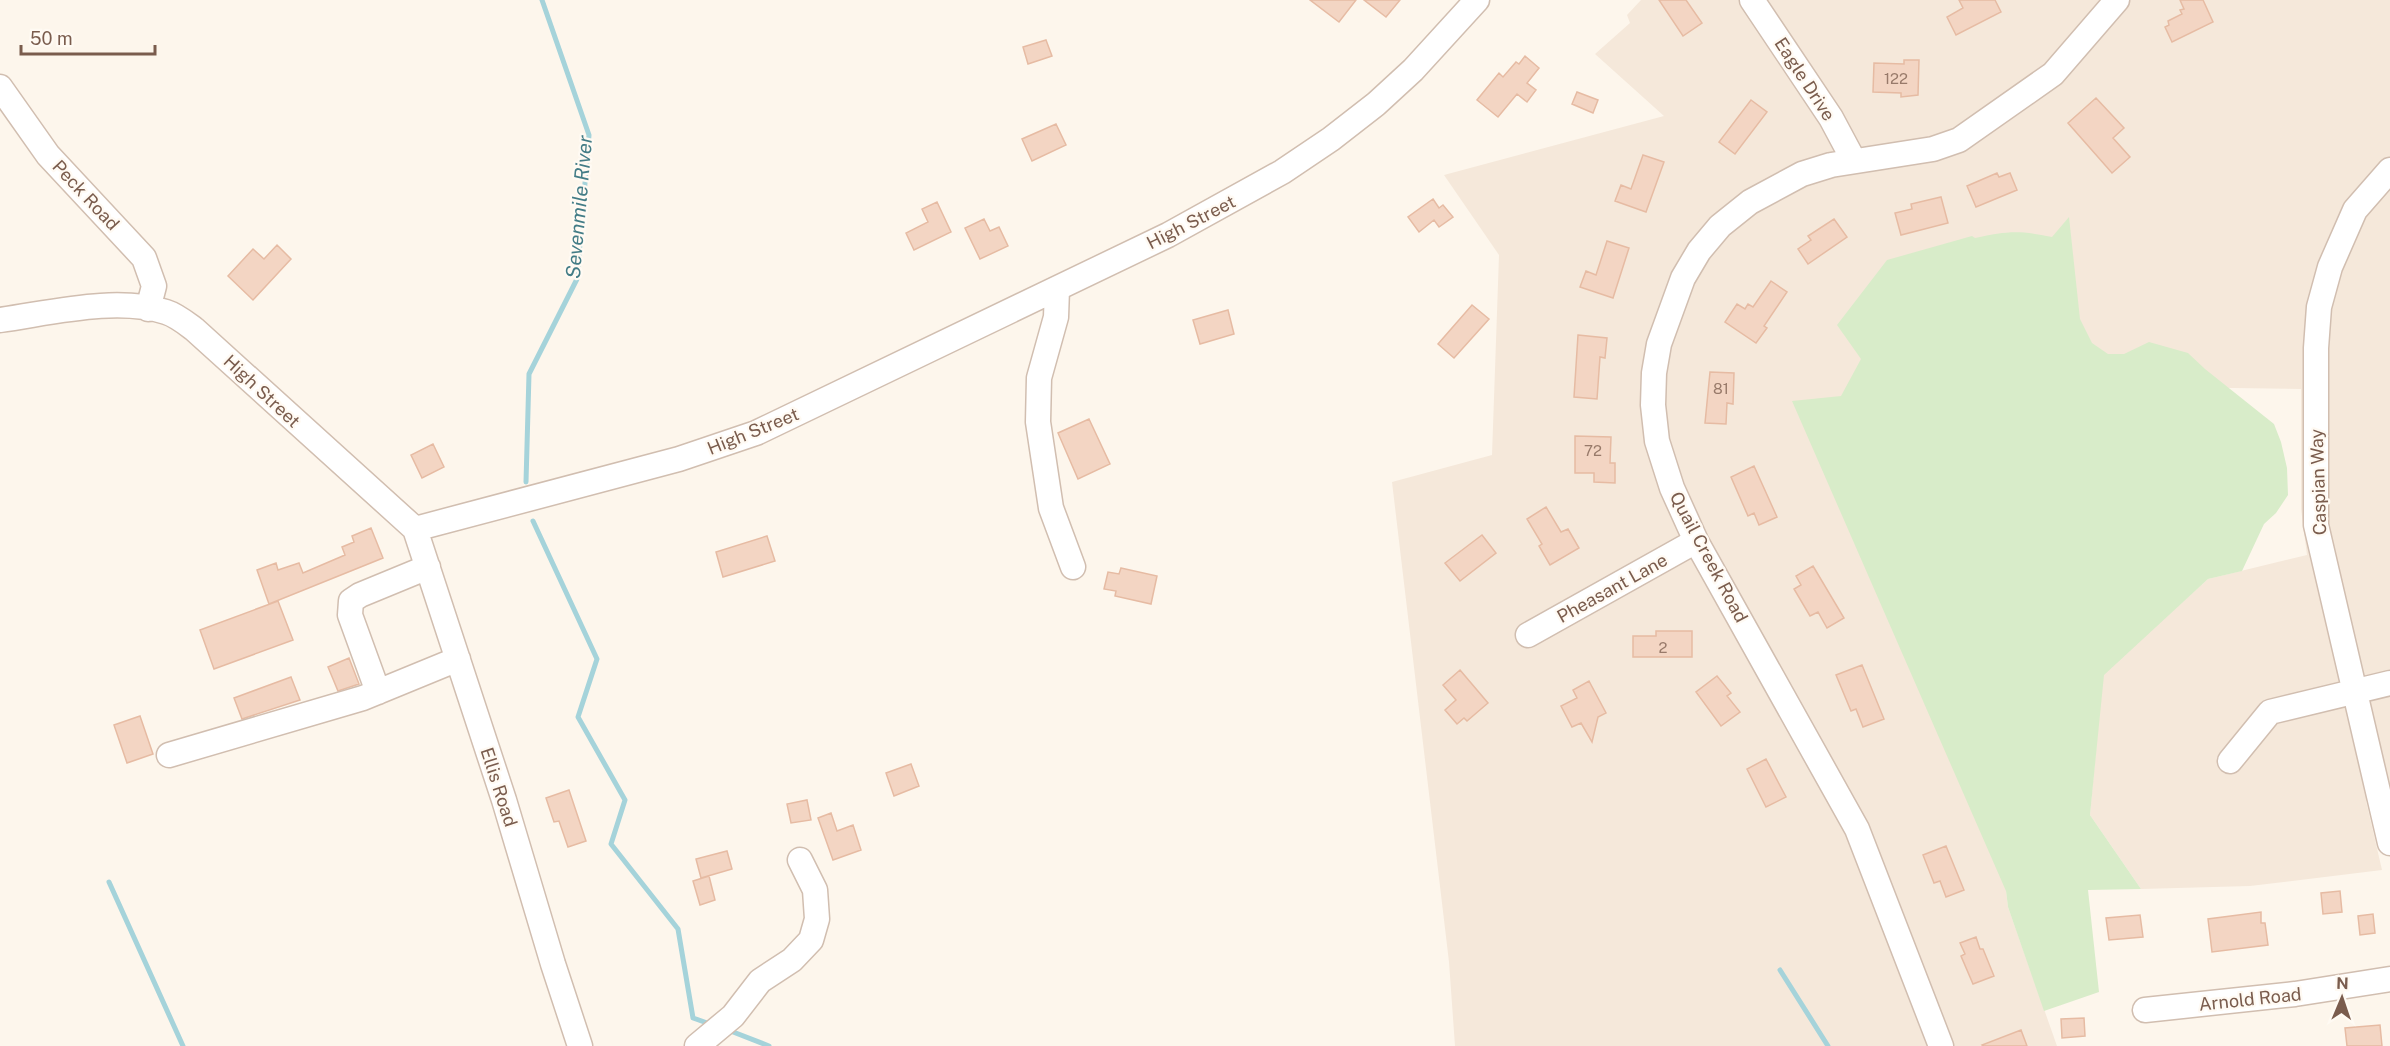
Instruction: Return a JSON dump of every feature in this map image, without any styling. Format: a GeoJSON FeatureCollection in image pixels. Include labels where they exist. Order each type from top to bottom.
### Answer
{"type":"FeatureCollection","features":[{"type":"Feature","properties":{"kind":"street","name":"High Street"},"geometry":{"type":"LineString","coordinates":[[0,320],[97,306],[138,306],[168,312],[194,329],[415,529],[679,459],[756,433],[1232,201],[1331,140],[1376,104],[1413,70],[1477,0]]}},
{"type":"Feature","properties":{"kind":"street","name":"Eagle Drive"},"geometry":{"type":"LineString","coordinates":[[1752,0],[1831,118],[1854,161]]}},
{"type":"Feature","properties":{"kind":"street","name":"Quail Creek Road"},"geometry":{"type":"LineString","coordinates":[[1941,1046],[1857,829],[1696,541],[1672,488],[1657,441],[1653,405],[1654,373],[1659,344],[1683,278],[1699,251],[1720,226],[1750,202],[1802,174],[1854,161],[1933,149],[1959,140],[2053,74],[2117,0]]}},
{"type":"Feature","properties":{"kind":"street","name":"Peck Road"},"geometry":{"type":"LineString","coordinates":[[0,87],[48,155],[144,258],[154,286],[148,309]]}},
{"type":"Feature","properties":{"kind":"street","name":"Caspian Way"},"geometry":{"type":"LineString","coordinates":[[2390,170],[2355,210],[2330,267],[2319,307],[2316,348],[2316,525],[2390,843]]}},
{"type":"Feature","properties":{"kind":"street"},"geometry":{"type":"LineString","coordinates":[[1057,288],[1056,317],[1039,378],[1038,423],[1052,508],[1073,567]]}},
{"type":"Feature","properties":{"kind":"street","name":"Ellis Road"},"geometry":{"type":"LineString","coordinates":[[415,529],[580,1046]]}},
{"type":"Feature","properties":{"kind":"street","name":"Pheasant Lane"},"geometry":{"type":"LineString","coordinates":[[1528,635],[1696,541]]}},
{"type":"Feature","properties":{"kind":"street"},"geometry":{"type":"LineString","coordinates":[[378,692],[350,615],[351,602],[360,595],[428,567]]}},
{"type":"Feature","properties":{"kind":"street"},"geometry":{"type":"LineString","coordinates":[[169,755],[273,726],[378,692],[458,659]]}},
{"type":"Feature","properties":{"kind":"street"},"geometry":{"type":"LineString","coordinates":[[2230,761],[2270,712],[2390,683]]}},
{"type":"Feature","properties":{"kind":"street"},"geometry":{"type":"LineString","coordinates":[[712,1033],[733,1016],[760,981],[792,960],[811,940],[817,919],[815,890],[800,860]]}},
{"type":"Feature","properties":{"kind":"street","name":"Arnold Road"},"geometry":{"type":"LineString","coordinates":[[2145,1010],[2295,994],[2390,980]]}},
{"type":"Feature","properties":{"kind":"shaded area"},"geometry":{"type":"Polygon","coordinates":[[[1641,0],[2390,0],[2390,797],[2366,801],[2382,870],[2250,886],[2141,889],[2090,815],[2103,674],[2208,579],[2307,555],[2301,509],[2301,389],[2161,387],[2006,891],[2008,907],[2057,1046],[1455,1046],[1449,962],[1392,482],[1492,455],[1499,255],[1444,175],[1664,116],[1595,54],[1630,23],[1627,15],[1641,0]]]}},
{"type":"Feature","properties":{"kind":"green space"},"geometry":{"type":"Polygon","coordinates":[[[2069,217],[2080,319],[2092,343],[2108,354],[2124,354],[2149,342],[2188,353],[2274,424],[2287,468],[2288,495],[2276,513],[2264,524],[2242,571],[2208,579],[2104,675],[2090,815],[2141,889],[2088,890],[2099,992],[2044,1011],[2008,907],[2006,891],[1792,401],[1841,396],[1861,359],[1837,325],[1887,260],[1972,236],[1975,238],[2013,232],[2052,237],[2069,217]]]}},
{"type":"Feature","properties":{"kind":"building"},"geometry":{"type":"Polygon","coordinates":[[[1310,0],[1356,0],[1339,22],[1310,0]]]}},
{"type":"Feature","properties":{"kind":"building"},"geometry":{"type":"Polygon","coordinates":[[[1364,0],[1400,0],[1386,17],[1364,0]]]}},
{"type":"Feature","properties":{"kind":"building"},"geometry":{"type":"Polygon","coordinates":[[[1659,0],[1686,0],[1702,23],[1683,36],[1659,0]]]}},
{"type":"Feature","properties":{"kind":"building"},"geometry":{"type":"Polygon","coordinates":[[[1959,0],[1995,0],[2001,12],[1956,35],[1947,17],[1963,8],[1959,0]]]}},
{"type":"Feature","properties":{"kind":"building"},"geometry":{"type":"Polygon","coordinates":[[[2180,0],[2203,0],[2213,22],[2172,42],[2165,27],[2169,25],[2168,21],[2182,14],[2180,10],[2184,9],[2180,0]]]}},
{"type":"Feature","properties":{"kind":"building"},"geometry":{"type":"Polygon","coordinates":[[[1046,40],[1052,56],[1028,64],[1023,47],[1046,40]]]}},
{"type":"Feature","properties":{"kind":"building"},"geometry":{"type":"Polygon","coordinates":[[[1525,56],[1539,68],[1527,83],[1536,90],[1527,102],[1517,94],[1498,117],[1477,100],[1499,73],[1503,77],[1516,62],[1519,64],[1525,56]]]}},
{"type":"Feature","properties":{"kind":"building"},"geometry":{"type":"Polygon","coordinates":[[[1904,60],[1919,60],[1918,95],[1901,97],[1901,93],[1873,92],[1874,63],[1904,64],[1904,60]]]}},
{"type":"Feature","properties":{"kind":"building"},"geometry":{"type":"Polygon","coordinates":[[[1577,92],[1598,100],[1593,113],[1572,104],[1577,92]]]}},
{"type":"Feature","properties":{"kind":"building"},"geometry":{"type":"Polygon","coordinates":[[[2096,98],[2124,128],[2113,138],[2130,157],[2112,173],[2068,123],[2096,98]]]}},
{"type":"Feature","properties":{"kind":"building"},"geometry":{"type":"Polygon","coordinates":[[[1751,100],[1767,112],[1735,154],[1719,142],[1751,100]]]}},
{"type":"Feature","properties":{"kind":"building"},"geometry":{"type":"Polygon","coordinates":[[[1056,124],[1066,145],[1032,161],[1022,139],[1056,124]]]}},
{"type":"Feature","properties":{"kind":"building"},"geometry":{"type":"Polygon","coordinates":[[[1643,155],[1664,162],[1646,212],[1615,201],[1621,185],[1631,189],[1643,155]]]}},
{"type":"Feature","properties":{"kind":"building"},"geometry":{"type":"Polygon","coordinates":[[[1997,173],[1999,177],[2010,173],[2017,190],[1976,207],[1967,186],[1997,173]]]}},
{"type":"Feature","properties":{"kind":"building"},"geometry":{"type":"Polygon","coordinates":[[[1941,197],[1948,223],[1901,235],[1895,213],[1912,209],[1911,204],[1941,197]]]}},
{"type":"Feature","properties":{"kind":"building"},"geometry":{"type":"Polygon","coordinates":[[[1433,199],[1439,208],[1443,205],[1453,217],[1439,227],[1434,220],[1419,232],[1408,217],[1433,199]]]}},
{"type":"Feature","properties":{"kind":"building"},"geometry":{"type":"Polygon","coordinates":[[[937,202],[951,232],[914,250],[906,233],[928,222],[922,209],[937,202]]]}},
{"type":"Feature","properties":{"kind":"building"},"geometry":{"type":"Polygon","coordinates":[[[984,219],[990,231],[999,227],[1008,246],[980,259],[965,228],[984,219]]]}},
{"type":"Feature","properties":{"kind":"building"},"geometry":{"type":"Polygon","coordinates":[[[1834,219],[1847,237],[1808,264],[1798,249],[1811,240],[1808,236],[1834,219]]]}},
{"type":"Feature","properties":{"kind":"building"},"geometry":{"type":"Polygon","coordinates":[[[1607,241],[1629,248],[1613,298],[1580,287],[1586,271],[1596,275],[1607,241]]]}},
{"type":"Feature","properties":{"kind":"building"},"geometry":{"type":"Polygon","coordinates":[[[277,245],[291,259],[253,300],[228,276],[253,249],[264,259],[277,245]]]}},
{"type":"Feature","properties":{"kind":"building"},"geometry":{"type":"Polygon","coordinates":[[[1771,281],[1787,292],[1764,326],[1767,328],[1756,343],[1725,322],[1737,304],[1745,309],[1748,304],[1753,307],[1771,281]]]}},
{"type":"Feature","properties":{"kind":"building"},"geometry":{"type":"Polygon","coordinates":[[[1472,305],[1489,319],[1454,358],[1438,344],[1472,305]]]}},
{"type":"Feature","properties":{"kind":"building"},"geometry":{"type":"Polygon","coordinates":[[[1228,310],[1234,334],[1200,344],[1193,320],[1228,310]]]}},
{"type":"Feature","properties":{"kind":"building"},"geometry":{"type":"Polygon","coordinates":[[[1578,335],[1607,338],[1605,358],[1600,357],[1597,399],[1574,397],[1578,335]]]}},
{"type":"Feature","properties":{"kind":"building"},"geometry":{"type":"Polygon","coordinates":[[[1710,372],[1734,373],[1733,404],[1727,403],[1726,424],[1705,423],[1710,372]]]}},
{"type":"Feature","properties":{"kind":"building"},"geometry":{"type":"Polygon","coordinates":[[[1089,419],[1110,464],[1078,479],[1058,433],[1089,419]]]}},
{"type":"Feature","properties":{"kind":"building"},"geometry":{"type":"Polygon","coordinates":[[[1575,436],[1611,437],[1610,463],[1615,463],[1615,483],[1594,482],[1594,473],[1575,473],[1575,436]]]}},
{"type":"Feature","properties":{"kind":"building"},"geometry":{"type":"Polygon","coordinates":[[[433,444],[444,467],[422,478],[411,455],[433,444]]]}},
{"type":"Feature","properties":{"kind":"building"},"geometry":{"type":"Polygon","coordinates":[[[1754,466],[1777,517],[1759,525],[1754,513],[1748,516],[1731,477],[1754,466]]]}},
{"type":"Feature","properties":{"kind":"building"},"geometry":{"type":"Polygon","coordinates":[[[1546,507],[1561,532],[1568,529],[1579,548],[1550,565],[1539,546],[1542,544],[1527,519],[1546,507]]]}},
{"type":"Feature","properties":{"kind":"building"},"geometry":{"type":"Polygon","coordinates":[[[371,528],[383,558],[269,604],[257,570],[276,563],[278,570],[299,563],[303,573],[345,555],[342,547],[354,542],[352,536],[371,528]]]}},
{"type":"Feature","properties":{"kind":"building"},"geometry":{"type":"Polygon","coordinates":[[[1482,535],[1496,553],[1460,581],[1445,563],[1482,535]]]}},
{"type":"Feature","properties":{"kind":"building"},"geometry":{"type":"Polygon","coordinates":[[[767,536],[775,561],[723,577],[716,552],[767,536]]]}},
{"type":"Feature","properties":{"kind":"building"},"geometry":{"type":"Polygon","coordinates":[[[1813,566],[1844,618],[1827,628],[1818,612],[1810,616],[1794,589],[1801,585],[1796,576],[1813,566]]]}},
{"type":"Feature","properties":{"kind":"building"},"geometry":{"type":"Polygon","coordinates":[[[1121,568],[1157,576],[1151,604],[1115,596],[1116,591],[1104,589],[1108,572],[1119,574],[1121,568]]]}},
{"type":"Feature","properties":{"kind":"building"},"geometry":{"type":"Polygon","coordinates":[[[278,601],[293,640],[214,669],[200,630],[278,601]]]}},
{"type":"Feature","properties":{"kind":"building"},"geometry":{"type":"Polygon","coordinates":[[[1656,631],[1692,631],[1692,657],[1633,657],[1633,636],[1656,636],[1656,631]]]}},
{"type":"Feature","properties":{"kind":"building"},"geometry":{"type":"Polygon","coordinates":[[[349,658],[359,684],[338,691],[328,667],[349,658]]]}},
{"type":"Feature","properties":{"kind":"building"},"geometry":{"type":"Polygon","coordinates":[[[1862,665],[1884,719],[1863,727],[1856,709],[1851,711],[1836,675],[1862,665]]]}},
{"type":"Feature","properties":{"kind":"building"},"geometry":{"type":"Polygon","coordinates":[[[1460,670],[1488,703],[1467,721],[1464,718],[1457,724],[1445,710],[1456,700],[1443,685],[1460,670]]]}},
{"type":"Feature","properties":{"kind":"building"},"geometry":{"type":"Polygon","coordinates":[[[1717,676],[1731,693],[1727,696],[1740,712],[1721,726],[1696,692],[1717,676]]]}},
{"type":"Feature","properties":{"kind":"building"},"geometry":{"type":"Polygon","coordinates":[[[291,677],[300,700],[242,719],[234,698],[291,677]]]}},
{"type":"Feature","properties":{"kind":"building"},"geometry":{"type":"Polygon","coordinates":[[[1589,681],[1606,713],[1598,717],[1592,742],[1581,723],[1572,727],[1561,706],[1577,698],[1573,690],[1589,681]]]}},
{"type":"Feature","properties":{"kind":"building"},"geometry":{"type":"Polygon","coordinates":[[[140,716],[153,754],[127,763],[114,725],[140,716]]]}},
{"type":"Feature","properties":{"kind":"building"},"geometry":{"type":"Polygon","coordinates":[[[1766,759],[1786,797],[1766,807],[1747,769],[1766,759]]]}},
{"type":"Feature","properties":{"kind":"building"},"geometry":{"type":"Polygon","coordinates":[[[911,764],[919,786],[894,796],[886,773],[911,764]]]}},
{"type":"Feature","properties":{"kind":"building"},"geometry":{"type":"Polygon","coordinates":[[[569,790],[586,841],[568,847],[559,821],[554,822],[546,798],[569,790]]]}},
{"type":"Feature","properties":{"kind":"building"},"geometry":{"type":"Polygon","coordinates":[[[807,800],[811,820],[791,823],[787,804],[807,800]]]}},
{"type":"Feature","properties":{"kind":"building"},"geometry":{"type":"Polygon","coordinates":[[[831,813],[837,831],[853,825],[861,850],[833,860],[818,818],[831,813]]]}},
{"type":"Feature","properties":{"kind":"building"},"geometry":{"type":"Polygon","coordinates":[[[1946,846],[1964,890],[1946,897],[1940,881],[1934,883],[1923,855],[1946,846]]]}},
{"type":"Feature","properties":{"kind":"building"},"geometry":{"type":"Polygon","coordinates":[[[727,851],[732,869],[701,878],[696,859],[727,851]]]}},
{"type":"Feature","properties":{"kind":"building"},"geometry":{"type":"Polygon","coordinates":[[[709,876],[715,900],[700,905],[693,881],[709,876]]]}},
{"type":"Feature","properties":{"kind":"building"},"geometry":{"type":"Polygon","coordinates":[[[2340,891],[2342,912],[2323,914],[2321,893],[2340,891]]]}},
{"type":"Feature","properties":{"kind":"building"},"geometry":{"type":"Polygon","coordinates":[[[2261,912],[2261,923],[2265,923],[2268,945],[2212,952],[2208,919],[2261,912]]]}},
{"type":"Feature","properties":{"kind":"building"},"geometry":{"type":"Polygon","coordinates":[[[2373,914],[2375,933],[2360,935],[2358,916],[2373,914]]]}},
{"type":"Feature","properties":{"kind":"building"},"geometry":{"type":"Polygon","coordinates":[[[2140,915],[2143,937],[2109,940],[2106,918],[2140,915]]]}},
{"type":"Feature","properties":{"kind":"building"},"geometry":{"type":"Polygon","coordinates":[[[1976,937],[1994,976],[1973,984],[1961,956],[1965,954],[1960,943],[1976,937]]]}},
{"type":"Feature","properties":{"kind":"building"},"geometry":{"type":"Polygon","coordinates":[[[2084,1018],[2085,1036],[2062,1038],[2061,1019],[2084,1018]]]}},
{"type":"Feature","properties":{"kind":"building"},"geometry":{"type":"Polygon","coordinates":[[[2380,1025],[2382,1046],[2347,1046],[2345,1028],[2380,1025]]]}},
{"type":"Feature","properties":{"kind":"building"},"geometry":{"type":"Polygon","coordinates":[[[2021,1030],[2027,1046],[1982,1045],[2021,1030]]]}},
{"type":"Feature","properties":{"kind":"waterway","name":"Sevenmile River"},"geometry":{"type":"LineString","coordinates":[[526,482],[529,374],[577,279],[589,135],[542,0]]}},
{"type":"Feature","properties":{"kind":"waterway","name":"Sevenmile River"},"geometry":{"type":"LineString","coordinates":[[533,521],[597,659],[578,717],[625,800],[611,844],[678,929],[693,1018],[710,1024]]}},
{"type":"Feature","properties":{"kind":"waterway"},"geometry":{"type":"LineString","coordinates":[[109,882],[183,1046]]}},
{"type":"Feature","properties":{"kind":"waterway"},"geometry":{"type":"LineString","coordinates":[[1780,970],[1828,1046]]}},
{"type":"Feature","properties":{"kind":"waterway","name":"Sevenmile River"},"geometry":{"type":"LineString","coordinates":[[728,1030],[769,1046]]}}]}
